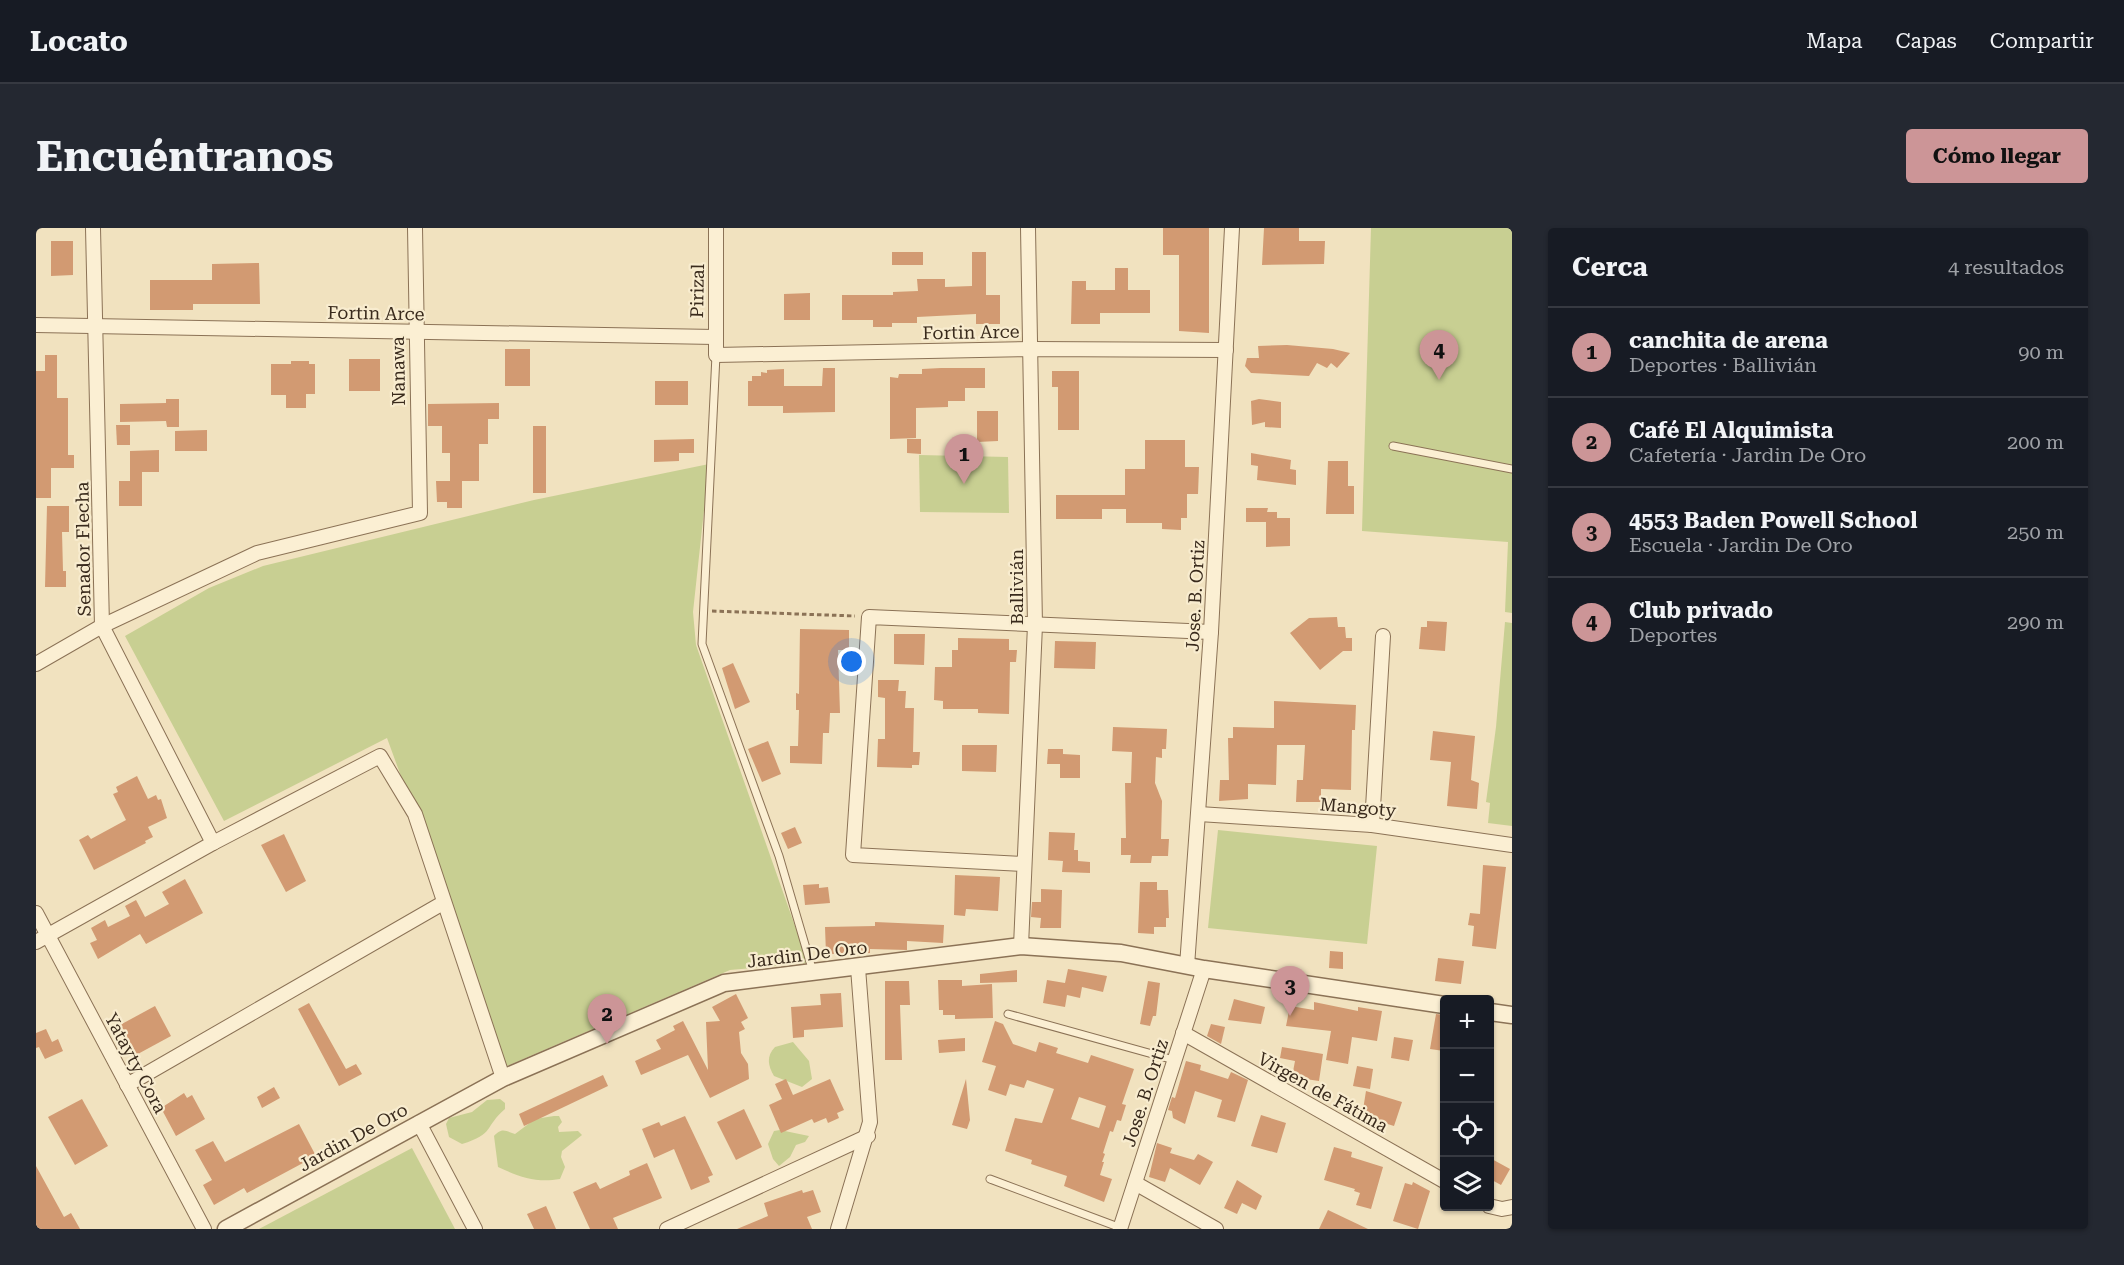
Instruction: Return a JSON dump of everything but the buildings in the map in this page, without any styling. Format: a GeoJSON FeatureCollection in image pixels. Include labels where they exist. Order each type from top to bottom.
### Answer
{"type":"FeatureCollection","features":[{"type":"Feature","properties":{"kind":"street","name":"Senador Flecha"},"geometry":{"type":"LineString","coordinates":[[93,228],[97,325],[102,627],[213,843]]}},
{"type":"Feature","properties":{"kind":"street","name":"Nanawa"},"geometry":{"type":"LineString","coordinates":[[102,627],[257,553],[420,513],[415,228]]}},
{"type":"Feature","properties":{"kind":"street","name":"Pirizal"},"geometry":{"type":"LineString","coordinates":[[716,228],[716,355]]}},
{"type":"Feature","properties":{"kind":"street","name":"Ballivián"},"geometry":{"type":"LineString","coordinates":[[1021,946],[1035,625],[1032,349],[1028,228]]}},
{"type":"Feature","properties":{"kind":"street","name":"Jose. B. Ortiz"},"geometry":{"type":"LineString","coordinates":[[1121,1228],[1183,1033],[1196,968],[1199,814],[1232,228]]}},
{"type":"Feature","properties":{"kind":"street","name":"Fortin Arce"},"geometry":{"type":"LineString","coordinates":[[36,325],[715,337]]}},
{"type":"Feature","properties":{"kind":"street","name":"Fortin Arce"},"geometry":{"type":"LineString","coordinates":[[716,355],[1032,349],[1226,350]]}},
{"type":"Feature","properties":{"kind":"street"},"geometry":{"type":"LineString","coordinates":[[1024,864],[853,855],[869,617],[1211,632]]}},
{"type":"Feature","properties":{"kind":"street"},"geometry":{"type":"LineString","coordinates":[[36,664],[102,627]]}},
{"type":"Feature","properties":{"kind":"street"},"geometry":{"type":"LineString","coordinates":[[1372,825],[1383,636]]}},
{"type":"Feature","properties":{"kind":"street"},"geometry":{"type":"LineString","coordinates":[[36,942],[213,843],[380,756],[415,814],[503,1078]]}},
{"type":"Feature","properties":{"kind":"street","name":"Mangoty"},"geometry":{"type":"LineString","coordinates":[[1199,814],[1372,825],[1512,845]]}},
{"type":"Feature","properties":{"kind":"street"},"geometry":{"type":"LineString","coordinates":[[127,1085],[443,903]]}},
{"type":"Feature","properties":{"kind":"street","name":"Yatayty Cora"},"geometry":{"type":"LineString","coordinates":[[36,913],[204,1229]]}},
{"type":"Feature","properties":{"kind":"street","name":"Jardin De Oro"},"geometry":{"type":"LineString","coordinates":[[226,1229],[503,1078],[724,983],[1021,946],[1121,952],[1196,968],[1440,1004]]}},
{"type":"Feature","properties":{"kind":"street"},"geometry":{"type":"LineString","coordinates":[[838,1229],[868,1136],[870,1122],[858,968]]}},
{"type":"Feature","properties":{"kind":"street"},"geometry":{"type":"LineString","coordinates":[[1494,1013],[1512,1015]]}},
{"type":"Feature","properties":{"kind":"street","name":"Virgen de Fátima"},"geometry":{"type":"LineString","coordinates":[[1183,1033],[1440,1179]]}},
{"type":"Feature","properties":{"kind":"street"},"geometry":{"type":"LineString","coordinates":[[419,1123],[475,1229]]}},
{"type":"Feature","properties":{"kind":"street"},"geometry":{"type":"LineString","coordinates":[[667,1229],[868,1136]]}},
{"type":"Feature","properties":{"kind":"street"},"geometry":{"type":"LineString","coordinates":[[1135,1183],[1216,1229]]}},
{"type":"Feature","properties":{"kind":"street"},"geometry":{"type":"LineString","coordinates":[[1494,1207],[1502,1209],[1512,1207]]}},
{"type":"Feature","properties":{"kind":"lane"},"geometry":{"type":"LineString","coordinates":[[716,355],[701,610],[702,644],[779,856],[813,973]]}},
{"type":"Feature","properties":{"kind":"lane"},"geometry":{"type":"LineString","coordinates":[[1393,446],[1512,469]]}},
{"type":"Feature","properties":{"kind":"lane"},"geometry":{"type":"LineString","coordinates":[[1008,1014],[1174,1060]]}},
{"type":"Feature","properties":{"kind":"lane"},"geometry":{"type":"LineString","coordinates":[[990,1179],[1121,1228]]}},
{"type":"Feature","properties":{"kind":"path"},"geometry":{"type":"LineString","coordinates":[[701,610],[869,617]]}},
{"type":"Feature","properties":{"kind":"green space"},"geometry":{"type":"Polygon","coordinates":[[[1371,228],[1512,228],[1512,613],[1505,612],[1508,542],[1362,531],[1371,228]]]}},
{"type":"Feature","properties":{"kind":"green space"},"geometry":{"type":"Polygon","coordinates":[[[919,455],[1008,457],[1009,513],[920,512],[919,455]]]}},
{"type":"Feature","properties":{"kind":"green space"},"geometry":{"type":"Polygon","coordinates":[[[709,464],[693,612],[696,645],[808,963],[730,970],[507,1066],[387,738],[224,821],[125,636],[209,588],[263,566],[534,500],[709,464]]]}},
{"type":"Feature","properties":{"kind":"green space"},"geometry":{"type":"Polygon","coordinates":[[[1505,622],[1512,623],[1512,826],[1488,823],[1490,803],[1486,802],[1496,727],[1505,622]]]}},
{"type":"Feature","properties":{"kind":"green space"},"geometry":{"type":"Polygon","coordinates":[[[1218,830],[1377,846],[1367,944],[1208,928],[1218,830]]]}},
{"type":"Feature","properties":{"kind":"green space"},"geometry":{"type":"Polygon","coordinates":[[[793,1042],[809,1061],[812,1079],[802,1087],[774,1076],[769,1065],[770,1054],[775,1047],[793,1042]]]}},
{"type":"Feature","properties":{"kind":"green space"},"geometry":{"type":"Polygon","coordinates":[[[500,1099],[505,1103],[505,1109],[480,1137],[462,1144],[449,1137],[446,1124],[449,1118],[472,1112],[487,1100],[500,1099]]]}},
{"type":"Feature","properties":{"kind":"green space"},"geometry":{"type":"Polygon","coordinates":[[[559,1116],[562,1122],[558,1127],[559,1132],[578,1131],[582,1135],[562,1151],[561,1157],[565,1167],[560,1179],[528,1178],[498,1167],[494,1136],[499,1131],[515,1134],[535,1119],[559,1116]]]}},
{"type":"Feature","properties":{"kind":"green space"},"geometry":{"type":"Polygon","coordinates":[[[780,1130],[809,1136],[805,1142],[796,1145],[790,1157],[779,1166],[773,1159],[768,1144],[774,1131],[780,1130]]]}},
{"type":"Feature","properties":{"kind":"green space"},"geometry":{"type":"Polygon","coordinates":[[[412,1148],[455,1229],[259,1229],[412,1148]]]}},
{"type":"Feature","properties":{"kind":"place","name":"Club privado"},"geometry":{"type":"Point","coordinates":[1439,380]}},
{"type":"Feature","properties":{"kind":"place","name":"canchita de arena"},"geometry":{"type":"Point","coordinates":[964,484]}},
{"type":"Feature","properties":{"kind":"place","name":"4553 Baden Powell School"},"geometry":{"type":"Point","coordinates":[1290,1016]}},
{"type":"Feature","properties":{"kind":"place","name":"Café El Alquimista"},"geometry":{"type":"Point","coordinates":[607,1044]}}]}
